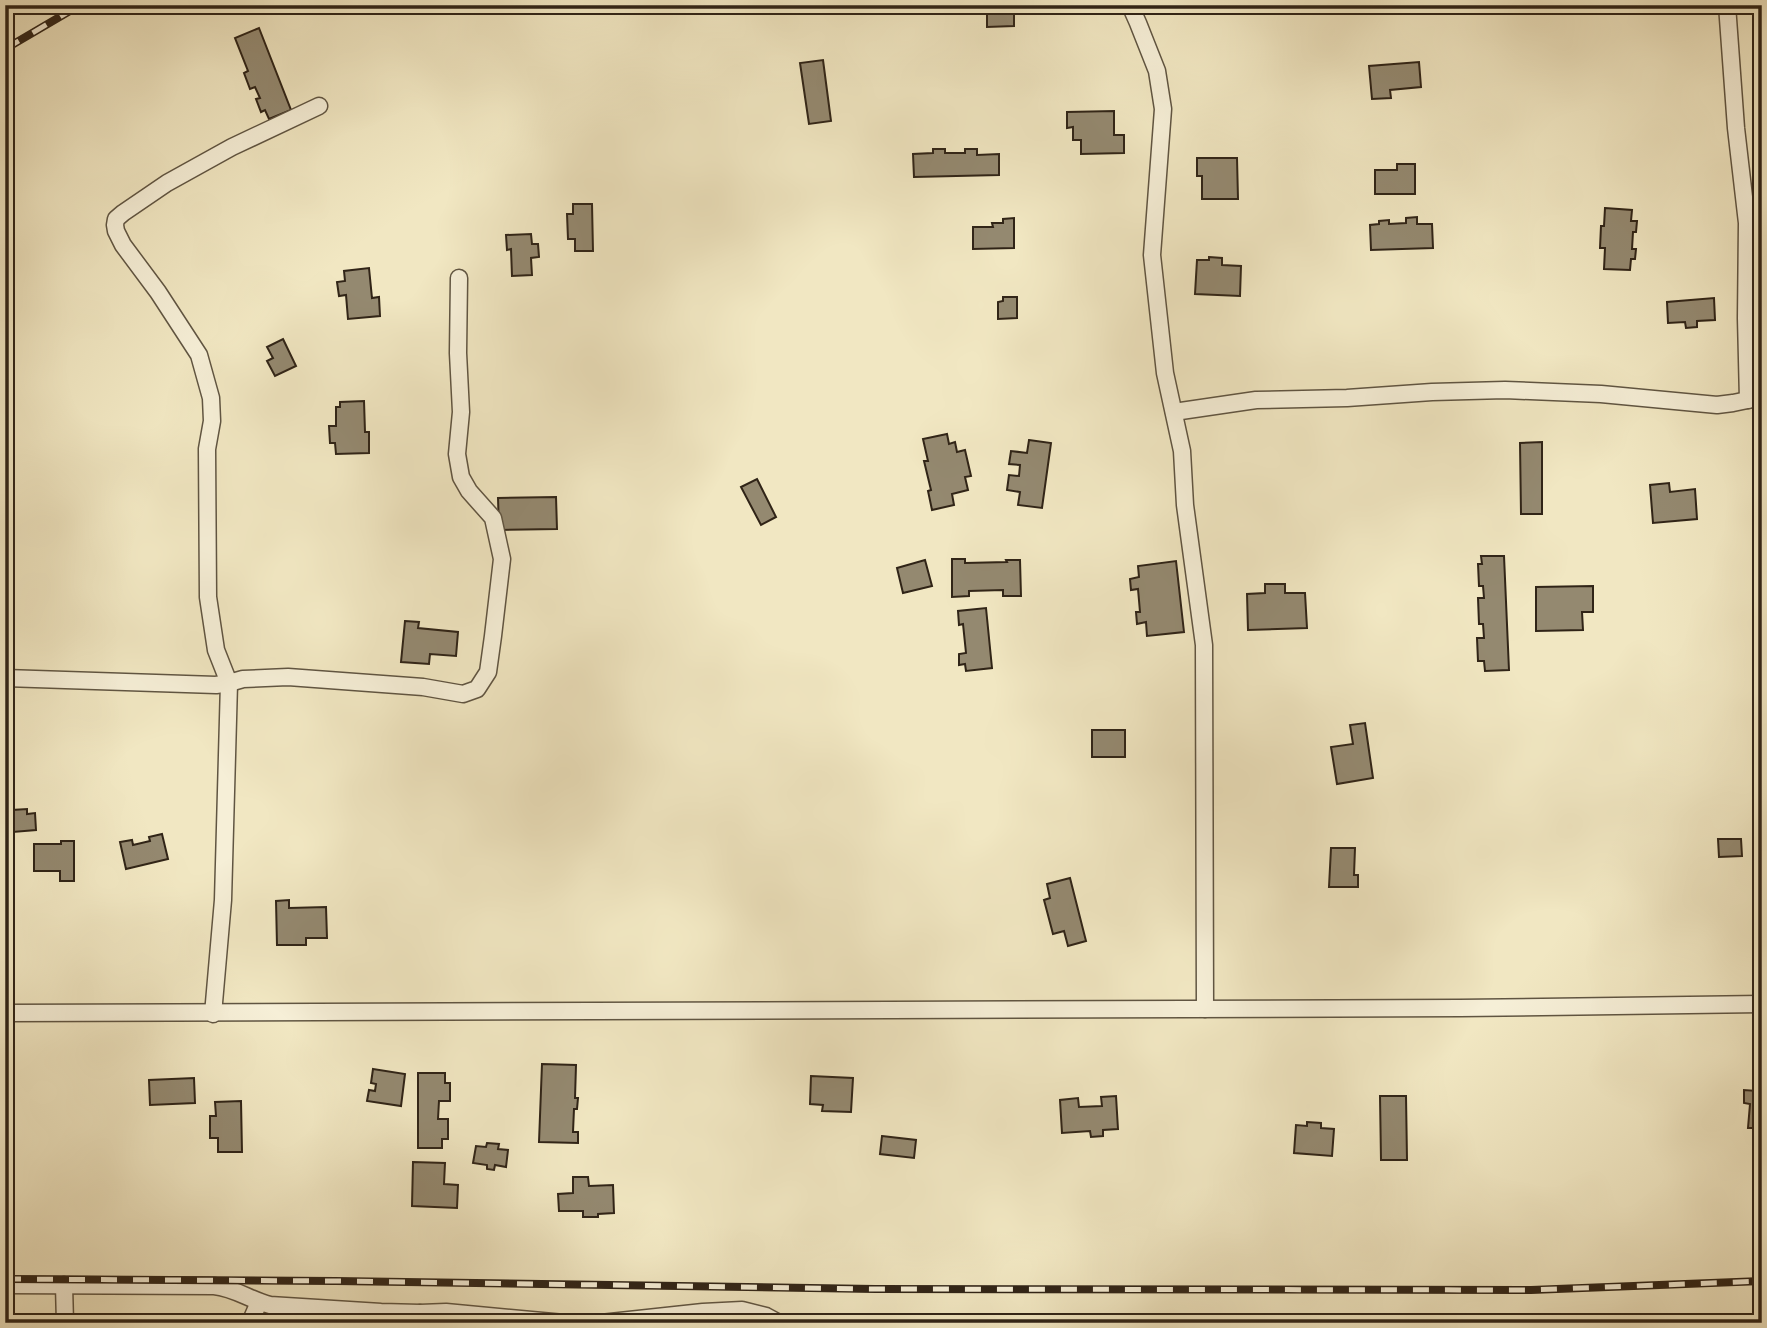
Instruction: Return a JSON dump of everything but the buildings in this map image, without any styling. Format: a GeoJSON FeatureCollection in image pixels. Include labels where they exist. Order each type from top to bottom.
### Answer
{"type":"FeatureCollection","features":[{"type":"Feature","properties":{"kind":"street"},"geometry":{"type":"LineString","coordinates":[[1129,5],[1157,71],[1163,109],[1152,255],[1165,373],[1182,451],[1185,505],[1204,645],[1205,1009]]}},
{"type":"Feature","properties":{"kind":"street"},"geometry":{"type":"LineString","coordinates":[[1174,412],[1256,400],[1505,390],[1601,394],[1717,405],[1755,399],[1746,318],[1747,223],[1736,128],[1727,5]]}},
{"type":"Feature","properties":{"kind":"street"},"geometry":{"type":"LineString","coordinates":[[213,1014],[223,900],[229,684],[216,650],[208,597],[206,449],[212,421],[211,398],[199,355],[158,292],[123,246],[115,225],[116,219],[123,213],[167,183],[232,147],[319,106]]}},
{"type":"Feature","properties":{"kind":"street"},"geometry":{"type":"LineString","coordinates":[[5,678],[229,684],[243,679],[288,677],[423,687],[463,694],[477,689],[488,672],[502,559],[493,518],[460,477],[457,454],[461,412],[458,353],[459,278]]}},
{"type":"Feature","properties":{"kind":"street"},"geometry":{"type":"LineString","coordinates":[[5,1013],[1460,1008],[1762,1003]]}},
{"type":"Feature","properties":{"kind":"street"},"geometry":{"type":"LineString","coordinates":[[5,1285],[214,1286],[235,1290],[270,1306],[420,1318],[446,1312],[564,1323]]}},
{"type":"Feature","properties":{"kind":"street"},"geometry":{"type":"LineString","coordinates":[[64,1285],[65,1323]]}},
{"type":"Feature","properties":{"kind":"street"},"geometry":{"type":"LineString","coordinates":[[250,1323],[259,1302]]}},
{"type":"Feature","properties":{"kind":"street"},"geometry":{"type":"LineString","coordinates":[[601,1323],[742,1310],[766,1316],[779,1323]]}},
{"type":"Feature","properties":{"kind":"railway"},"geometry":{"type":"LineString","coordinates":[[5,49],[80,5]]}},
{"type":"Feature","properties":{"kind":"railway"},"geometry":{"type":"LineString","coordinates":[[5,1279],[875,1289],[1531,1290],[1762,1281]]}}]}
